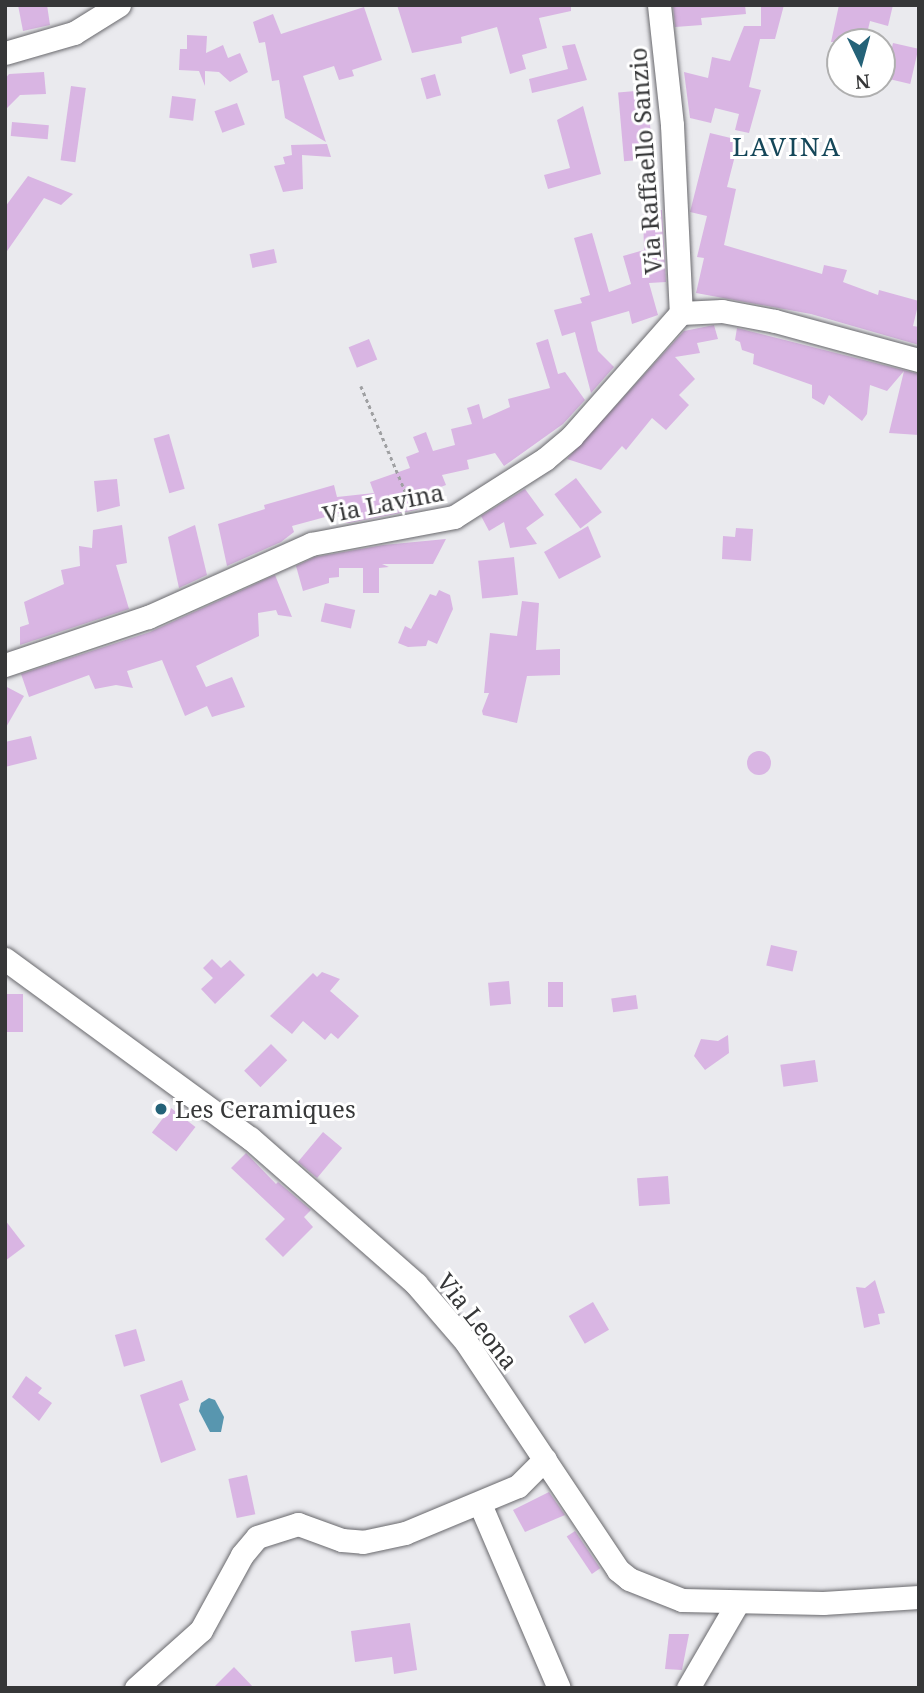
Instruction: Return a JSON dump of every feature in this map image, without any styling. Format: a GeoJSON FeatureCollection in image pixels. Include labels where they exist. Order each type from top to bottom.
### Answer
{"type":"FeatureCollection","features":[{"type":"Feature","properties":{"kind":"street"},"geometry":{"type":"LineString","coordinates":[[5,53],[74,33],[119,5]]}},
{"type":"Feature","properties":{"kind":"street","name":"Via Raffaello Sanzio"},"geometry":{"type":"LineString","coordinates":[[659,5],[672,125],[681,313]]}},
{"type":"Feature","properties":{"kind":"street"},"geometry":{"type":"LineString","coordinates":[[681,313],[722,311],[775,321],[919,360]]}},
{"type":"Feature","properties":{"kind":"street","name":"Via Lavina"},"geometry":{"type":"LineString","coordinates":[[5,665],[148,617],[311,544],[454,517],[545,459],[572,436],[681,313]]}},
{"type":"Feature","properties":{"kind":"street","name":"Via Leona"},"geometry":{"type":"LineString","coordinates":[[5,959],[250,1138],[416,1284],[466,1342],[618,1570],[629,1579],[682,1600],[738,1602],[919,1597]]}},
{"type":"Feature","properties":{"kind":"street"},"geometry":{"type":"LineString","coordinates":[[136,1688],[201,1630],[257,1537],[298,1524],[342,1540],[363,1542],[414,1530],[518,1486],[545,1459]]}},
{"type":"Feature","properties":{"kind":"street"},"geometry":{"type":"LineString","coordinates":[[480,1504],[559,1688]]}},
{"type":"Feature","properties":{"kind":"street"},"geometry":{"type":"LineString","coordinates":[[688,1688],[738,1602]]}},
{"type":"Feature","properties":{"kind":"path"},"geometry":{"type":"LineString","coordinates":[[362,386],[407,495]]}},
{"type":"Feature","properties":{"kind":"water"},"geometry":{"type":"Polygon","coordinates":[[[209,1398],[215,1400],[224,1417],[221,1432],[210,1432],[199,1411],[201,1403],[209,1398]]]}},
{"type":"Feature","properties":{"kind":"building"},"geometry":{"type":"Polygon","coordinates":[[[18,5],[47,5],[50,25],[23,31],[18,5]]]}},
{"type":"Feature","properties":{"kind":"building"},"geometry":{"type":"Polygon","coordinates":[[[397,5],[571,5],[571,11],[539,18],[547,48],[522,55],[526,69],[510,74],[497,27],[461,37],[462,43],[412,53],[397,5]]]}},
{"type":"Feature","properties":{"kind":"building"},"geometry":{"type":"Polygon","coordinates":[[[673,5],[745,5],[746,14],[701,18],[702,25],[675,27],[673,5]]]}},
{"type":"Feature","properties":{"kind":"building"},"geometry":{"type":"Polygon","coordinates":[[[761,5],[784,5],[775,39],[760,39],[749,87],[761,90],[749,133],[735,130],[739,114],[715,108],[711,123],[690,118],[684,72],[708,78],[712,57],[730,61],[744,26],[761,26],[761,5]]]}},
{"type":"Feature","properties":{"kind":"building"},"geometry":{"type":"Polygon","coordinates":[[[839,5],[893,5],[888,26],[870,21],[868,28],[834,28],[839,5]]]}},
{"type":"Feature","properties":{"kind":"building"},"geometry":{"type":"Polygon","coordinates":[[[364,7],[382,60],[352,70],[354,76],[339,80],[334,66],[303,76],[326,142],[285,118],[279,80],[272,81],[265,42],[259,43],[253,22],[273,14],[281,34],[364,7]]]}},
{"type":"Feature","properties":{"kind":"building"},"geometry":{"type":"Polygon","coordinates":[[[187,35],[207,36],[206,53],[223,45],[228,58],[240,53],[248,72],[230,82],[219,72],[205,71],[205,86],[199,71],[179,70],[180,49],[187,49],[187,35]]]}},
{"type":"Feature","properties":{"kind":"building"},"geometry":{"type":"Polygon","coordinates":[[[575,44],[587,80],[532,93],[529,79],[568,69],[562,46],[575,44]]]}},
{"type":"Feature","properties":{"kind":"building"},"geometry":{"type":"Polygon","coordinates":[[[896,44],[918,49],[910,84],[896,81],[896,44]]]}},
{"type":"Feature","properties":{"kind":"building"},"geometry":{"type":"Polygon","coordinates":[[[44,72],[46,94],[20,95],[5,110],[5,79],[9,74],[44,72]]]}},
{"type":"Feature","properties":{"kind":"building"},"geometry":{"type":"Polygon","coordinates":[[[435,74],[441,95],[427,99],[421,78],[435,74]]]}},
{"type":"Feature","properties":{"kind":"building"},"geometry":{"type":"Polygon","coordinates":[[[71,86],[86,88],[75,162],[61,160],[71,86]]]}},
{"type":"Feature","properties":{"kind":"building"},"geometry":{"type":"Polygon","coordinates":[[[647,90],[653,159],[624,161],[618,93],[647,90]]]}},
{"type":"Feature","properties":{"kind":"building"},"geometry":{"type":"Polygon","coordinates":[[[172,96],[196,99],[193,121],[169,118],[172,96]]]}},
{"type":"Feature","properties":{"kind":"building"},"geometry":{"type":"Polygon","coordinates":[[[237,103],[245,125],[222,133],[214,111],[237,103]]]}},
{"type":"Feature","properties":{"kind":"building"},"geometry":{"type":"Polygon","coordinates":[[[583,106],[601,174],[548,189],[544,175],[570,168],[557,120],[583,106]]]}},
{"type":"Feature","properties":{"kind":"building"},"geometry":{"type":"Polygon","coordinates":[[[12,122],[49,125],[48,139],[11,136],[12,122]]]}},
{"type":"Feature","properties":{"kind":"building"},"geometry":{"type":"Polygon","coordinates":[[[710,133],[739,140],[727,187],[736,189],[724,245],[822,274],[824,265],[847,270],[843,282],[878,295],[879,290],[919,301],[913,326],[919,327],[919,345],[811,314],[696,293],[704,258],[697,257],[707,216],[690,212],[710,133]]]}},
{"type":"Feature","properties":{"kind":"building"},"geometry":{"type":"Polygon","coordinates":[[[327,144],[331,157],[302,155],[303,189],[283,192],[274,166],[285,164],[283,157],[292,155],[291,145],[327,144]]]}},
{"type":"Feature","properties":{"kind":"building"},"geometry":{"type":"Polygon","coordinates":[[[28,176],[73,194],[61,205],[44,198],[5,254],[5,207],[28,176]]]}},
{"type":"Feature","properties":{"kind":"building"},"geometry":{"type":"Polygon","coordinates":[[[662,210],[666,282],[649,283],[658,315],[632,324],[629,311],[591,322],[598,351],[614,367],[591,393],[575,332],[562,336],[554,310],[582,303],[580,298],[590,295],[574,238],[592,233],[609,292],[631,284],[623,256],[644,250],[643,211],[662,210]]]}},
{"type":"Feature","properties":{"kind":"building"},"geometry":{"type":"Polygon","coordinates":[[[274,249],[277,263],[252,268],[250,254],[274,249]]]}},
{"type":"Feature","properties":{"kind":"building"},"geometry":{"type":"Polygon","coordinates":[[[714,325],[718,339],[697,343],[700,353],[675,357],[695,379],[679,395],[689,405],[666,430],[652,418],[626,450],[622,446],[601,470],[567,459],[684,331],[714,325]]]}},
{"type":"Feature","properties":{"kind":"building"},"geometry":{"type":"Polygon","coordinates":[[[737,328],[919,374],[919,435],[889,433],[904,371],[887,391],[870,385],[867,414],[862,421],[829,395],[824,405],[812,398],[812,385],[753,364],[754,354],[742,350],[740,342],[735,340],[737,328]]]}},
{"type":"Feature","properties":{"kind":"building"},"geometry":{"type":"Polygon","coordinates":[[[369,339],[377,359],[357,368],[349,347],[369,339]]]}},
{"type":"Feature","properties":{"kind":"building"},"geometry":{"type":"Polygon","coordinates":[[[548,339],[558,374],[565,372],[585,400],[563,424],[504,466],[495,453],[467,460],[469,469],[442,475],[446,485],[438,488],[443,499],[416,510],[349,523],[342,523],[340,513],[292,526],[294,532],[281,542],[227,566],[218,524],[265,509],[264,505],[334,485],[337,497],[374,493],[370,482],[410,468],[406,457],[419,452],[413,437],[426,432],[433,451],[455,445],[451,429],[472,424],[467,408],[479,404],[483,419],[510,407],[508,399],[550,388],[536,343],[548,339]]]}},
{"type":"Feature","properties":{"kind":"building"},"geometry":{"type":"Polygon","coordinates":[[[169,434],[185,489],[169,493],[154,438],[169,434]]]}},
{"type":"Feature","properties":{"kind":"building"},"geometry":{"type":"Polygon","coordinates":[[[576,478],[602,512],[580,529],[554,494],[576,478]]]}},
{"type":"Feature","properties":{"kind":"building"},"geometry":{"type":"Polygon","coordinates":[[[117,479],[120,506],[97,512],[94,481],[117,479]]]}},
{"type":"Feature","properties":{"kind":"building"},"geometry":{"type":"Polygon","coordinates":[[[525,489],[544,515],[526,528],[537,544],[510,548],[504,522],[489,531],[481,516],[525,489]]]}},
{"type":"Feature","properties":{"kind":"building"},"geometry":{"type":"Polygon","coordinates":[[[122,525],[127,563],[116,565],[129,609],[20,645],[20,627],[29,624],[24,602],[64,584],[61,570],[80,566],[79,546],[92,548],[93,530],[122,525]]]}},
{"type":"Feature","properties":{"kind":"building"},"geometry":{"type":"Polygon","coordinates":[[[195,525],[207,575],[179,588],[168,537],[195,525]]]}},
{"type":"Feature","properties":{"kind":"building"},"geometry":{"type":"Polygon","coordinates":[[[588,526],[601,557],[559,579],[544,552],[588,526]]]}},
{"type":"Feature","properties":{"kind":"building"},"geometry":{"type":"Polygon","coordinates":[[[736,528],[753,529],[751,561],[722,559],[723,536],[735,537],[736,528]]]}},
{"type":"Feature","properties":{"kind":"building"},"geometry":{"type":"Polygon","coordinates":[[[446,539],[433,564],[382,564],[389,567],[379,568],[379,593],[363,593],[363,568],[339,568],[339,577],[329,578],[329,583],[303,591],[296,566],[315,557],[383,545],[446,539]]]}},
{"type":"Feature","properties":{"kind":"building"},"geometry":{"type":"Polygon","coordinates":[[[514,557],[518,595],[482,599],[478,561],[514,557]]]}},
{"type":"Feature","properties":{"kind":"building"},"geometry":{"type":"Polygon","coordinates":[[[275,575],[292,617],[278,615],[276,610],[258,613],[259,636],[196,666],[206,687],[232,677],[245,707],[212,717],[207,706],[185,716],[162,660],[127,671],[133,688],[116,685],[95,689],[89,675],[29,697],[21,674],[150,632],[275,575]]]}},
{"type":"Feature","properties":{"kind":"building"},"geometry":{"type":"Polygon","coordinates":[[[439,590],[450,595],[453,609],[437,644],[428,640],[426,646],[408,647],[398,643],[405,626],[411,629],[430,594],[436,596],[439,590]]]}},
{"type":"Feature","properties":{"kind":"building"},"geometry":{"type":"Polygon","coordinates":[[[522,601],[539,603],[536,650],[560,649],[560,675],[527,676],[517,723],[483,715],[482,711],[489,693],[484,693],[490,633],[517,636],[522,601]]]}},
{"type":"Feature","properties":{"kind":"building"},"geometry":{"type":"Polygon","coordinates":[[[325,603],[355,610],[351,628],[321,622],[325,603]]]}},
{"type":"Feature","properties":{"kind":"building"},"geometry":{"type":"Polygon","coordinates":[[[5,686],[24,696],[5,729],[5,686]]]}},
{"type":"Feature","properties":{"kind":"building"},"geometry":{"type":"Polygon","coordinates":[[[31,736],[37,759],[5,767],[5,742],[31,736]]]}},
{"type":"Feature","properties":{"kind":"building"},"geometry":{"type":"Polygon","coordinates":[[[759,751],[767,755],[771,763],[767,771],[759,775],[751,771],[747,763],[751,755],[759,751]]]}},
{"type":"Feature","properties":{"kind":"building"},"geometry":{"type":"Polygon","coordinates":[[[771,945],[797,951],[793,972],[766,965],[771,945]]]}},
{"type":"Feature","properties":{"kind":"building"},"geometry":{"type":"Polygon","coordinates":[[[212,959],[221,968],[230,960],[245,975],[215,1004],[201,989],[213,978],[203,968],[212,959]]]}},
{"type":"Feature","properties":{"kind":"building"},"geometry":{"type":"Polygon","coordinates":[[[322,972],[340,979],[330,991],[359,1016],[338,1039],[331,1033],[325,1040],[303,1021],[292,1034],[270,1016],[313,973],[317,977],[322,972]]]}},
{"type":"Feature","properties":{"kind":"building"},"geometry":{"type":"Polygon","coordinates":[[[509,981],[511,1004],[490,1006],[488,983],[509,981]]]}},
{"type":"Feature","properties":{"kind":"building"},"geometry":{"type":"Polygon","coordinates":[[[548,982],[563,982],[563,1007],[548,1007],[548,982]]]}},
{"type":"Feature","properties":{"kind":"building"},"geometry":{"type":"Polygon","coordinates":[[[5,994],[23,994],[23,1032],[5,1032],[5,994]]]}},
{"type":"Feature","properties":{"kind":"building"},"geometry":{"type":"Polygon","coordinates":[[[636,995],[638,1009],[613,1012],[611,998],[636,995]]]}},
{"type":"Feature","properties":{"kind":"building"},"geometry":{"type":"Polygon","coordinates":[[[728,1035],[729,1053],[705,1070],[694,1056],[701,1039],[718,1041],[728,1035]]]}},
{"type":"Feature","properties":{"kind":"building"},"geometry":{"type":"Polygon","coordinates":[[[271,1044],[287,1060],[260,1087],[244,1071],[271,1044]]]}},
{"type":"Feature","properties":{"kind":"building"},"geometry":{"type":"Polygon","coordinates":[[[815,1060],[818,1082],[783,1087],[780,1065],[815,1060]]]}},
{"type":"Feature","properties":{"kind":"building"},"geometry":{"type":"Polygon","coordinates":[[[171,1108],[195,1127],[176,1152],[152,1132],[171,1108]]]}},
{"type":"Feature","properties":{"kind":"building"},"geometry":{"type":"Polygon","coordinates":[[[323,1132],[342,1148],[317,1178],[298,1162],[323,1132]]]}},
{"type":"Feature","properties":{"kind":"building"},"geometry":{"type":"Polygon","coordinates":[[[246,1153],[276,1184],[278,1182],[311,1210],[304,1217],[313,1227],[283,1257],[265,1239],[285,1219],[231,1168],[246,1153]]]}},
{"type":"Feature","properties":{"kind":"building"},"geometry":{"type":"Polygon","coordinates":[[[668,1176],[670,1204],[639,1206],[637,1178],[668,1176]]]}},
{"type":"Feature","properties":{"kind":"building"},"geometry":{"type":"Polygon","coordinates":[[[5,1220],[25,1246],[5,1261],[5,1220]]]}},
{"type":"Feature","properties":{"kind":"building"},"geometry":{"type":"Polygon","coordinates":[[[875,1280],[885,1313],[878,1314],[880,1324],[864,1328],[856,1287],[865,1288],[875,1280]]]}},
{"type":"Feature","properties":{"kind":"building"},"geometry":{"type":"Polygon","coordinates":[[[593,1302],[609,1330],[585,1344],[569,1316],[593,1302]]]}},
{"type":"Feature","properties":{"kind":"building"},"geometry":{"type":"Polygon","coordinates":[[[136,1329],[145,1361],[124,1367],[115,1335],[136,1329]]]}},
{"type":"Feature","properties":{"kind":"building"},"geometry":{"type":"Polygon","coordinates":[[[26,1376],[42,1388],[38,1393],[52,1403],[39,1421],[12,1397],[26,1376]]]}},
{"type":"Feature","properties":{"kind":"building"},"geometry":{"type":"Polygon","coordinates":[[[182,1380],[189,1400],[179,1404],[196,1450],[161,1463],[140,1395],[182,1380]]]}},
{"type":"Feature","properties":{"kind":"building"},"geometry":{"type":"Polygon","coordinates":[[[247,1475],[255,1514],[237,1518],[228,1479],[247,1475]]]}},
{"type":"Feature","properties":{"kind":"building"},"geometry":{"type":"Polygon","coordinates":[[[549,1492],[565,1515],[525,1532],[513,1510],[549,1492]]]}},
{"type":"Feature","properties":{"kind":"building"},"geometry":{"type":"Polygon","coordinates":[[[575,1531],[600,1568],[592,1574],[567,1537],[575,1531]]]}},
{"type":"Feature","properties":{"kind":"building"},"geometry":{"type":"Polygon","coordinates":[[[410,1623],[417,1670],[394,1674],[392,1657],[355,1662],[351,1631],[410,1623]]]}},
{"type":"Feature","properties":{"kind":"building"},"geometry":{"type":"Polygon","coordinates":[[[669,1634],[689,1634],[682,1670],[665,1669],[669,1634]]]}},
{"type":"Feature","properties":{"kind":"building"},"geometry":{"type":"Polygon","coordinates":[[[234,1667],[254,1688],[213,1688],[234,1667]]]}},
{"type":"Feature","properties":{"kind":"place","name":"Les Ceramiques"},"geometry":{"type":"Point","coordinates":[161,1109]}},
{"type":"Feature","properties":{"kind":"district","name":"LAVINA"},"geometry":{"type":"Point","coordinates":[787,147]}}]}
